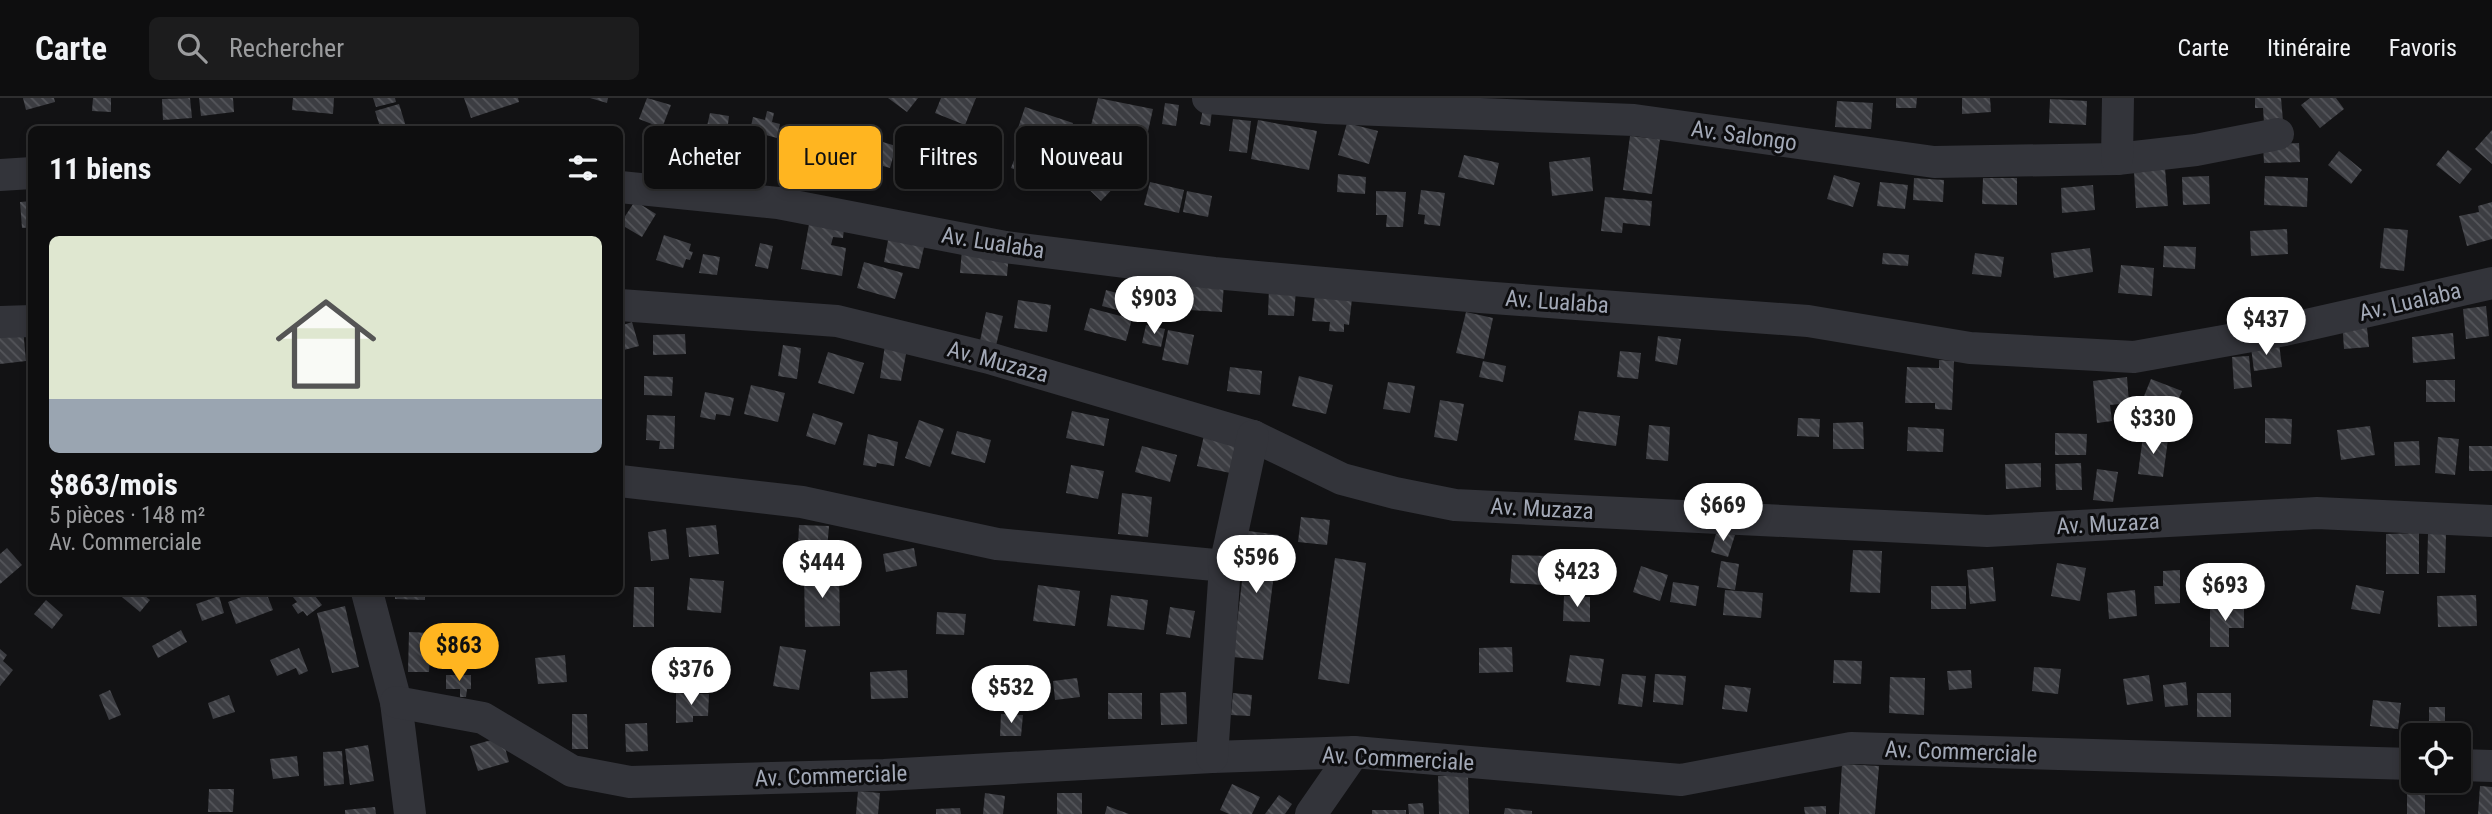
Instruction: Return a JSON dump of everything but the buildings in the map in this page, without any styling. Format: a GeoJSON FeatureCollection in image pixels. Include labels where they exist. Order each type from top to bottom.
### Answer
{"type":"FeatureCollection","features":[{"type":"Feature","properties":{"kind":"street","name":"Av. Salongo"},"geometry":{"type":"LineString","coordinates":[[1208,98],[1327,107],[1634,120],[1934,162],[2117,159],[2196,150],[2278,134]]}},
{"type":"Feature","properties":{"kind":"street"},"geometry":{"type":"LineString","coordinates":[[2117,159],[2118,98]]}},
{"type":"Feature","properties":{"kind":"street"},"geometry":{"type":"LineString","coordinates":[[0,175],[28,173]]}},
{"type":"Feature","properties":{"kind":"street","name":"Av. Lualaba"},"geometry":{"type":"LineString","coordinates":[[623,187],[778,203],[1005,247],[1214,273],[1480,297],[1808,321],[1970,348],[2134,357],[2285,330],[2492,283]]}},
{"type":"Feature","properties":{"kind":"street","name":"Av. Muzaza"},"geometry":{"type":"LineString","coordinates":[[623,305],[837,321],[989,358],[1253,436],[1342,479],[1455,505],[1987,531],[2317,513],[2492,521]]}},
{"type":"Feature","properties":{"kind":"street"},"geometry":{"type":"LineString","coordinates":[[0,322],[28,321]]}},
{"type":"Feature","properties":{"kind":"street"},"geometry":{"type":"LineString","coordinates":[[1212,757],[1225,566],[1253,436]]}},
{"type":"Feature","properties":{"kind":"street"},"geometry":{"type":"LineString","coordinates":[[623,481],[802,502],[997,544],[1225,566]]}},
{"type":"Feature","properties":{"kind":"street"},"geometry":{"type":"LineString","coordinates":[[367,595],[396,702],[410,814]]}},
{"type":"Feature","properties":{"kind":"street","name":"Av. Commerciale"},"geometry":{"type":"LineString","coordinates":[[396,702],[483,718],[572,771],[630,782],[884,775],[1354,752],[1681,780],[1851,748],[2401,764]]}},
{"type":"Feature","properties":{"kind":"street"},"geometry":{"type":"LineString","coordinates":[[1311,814],[1354,752]]}},
{"type":"Feature","properties":{"kind":"street"},"geometry":{"type":"LineString","coordinates":[[2471,765],[2492,766]]}}]}
